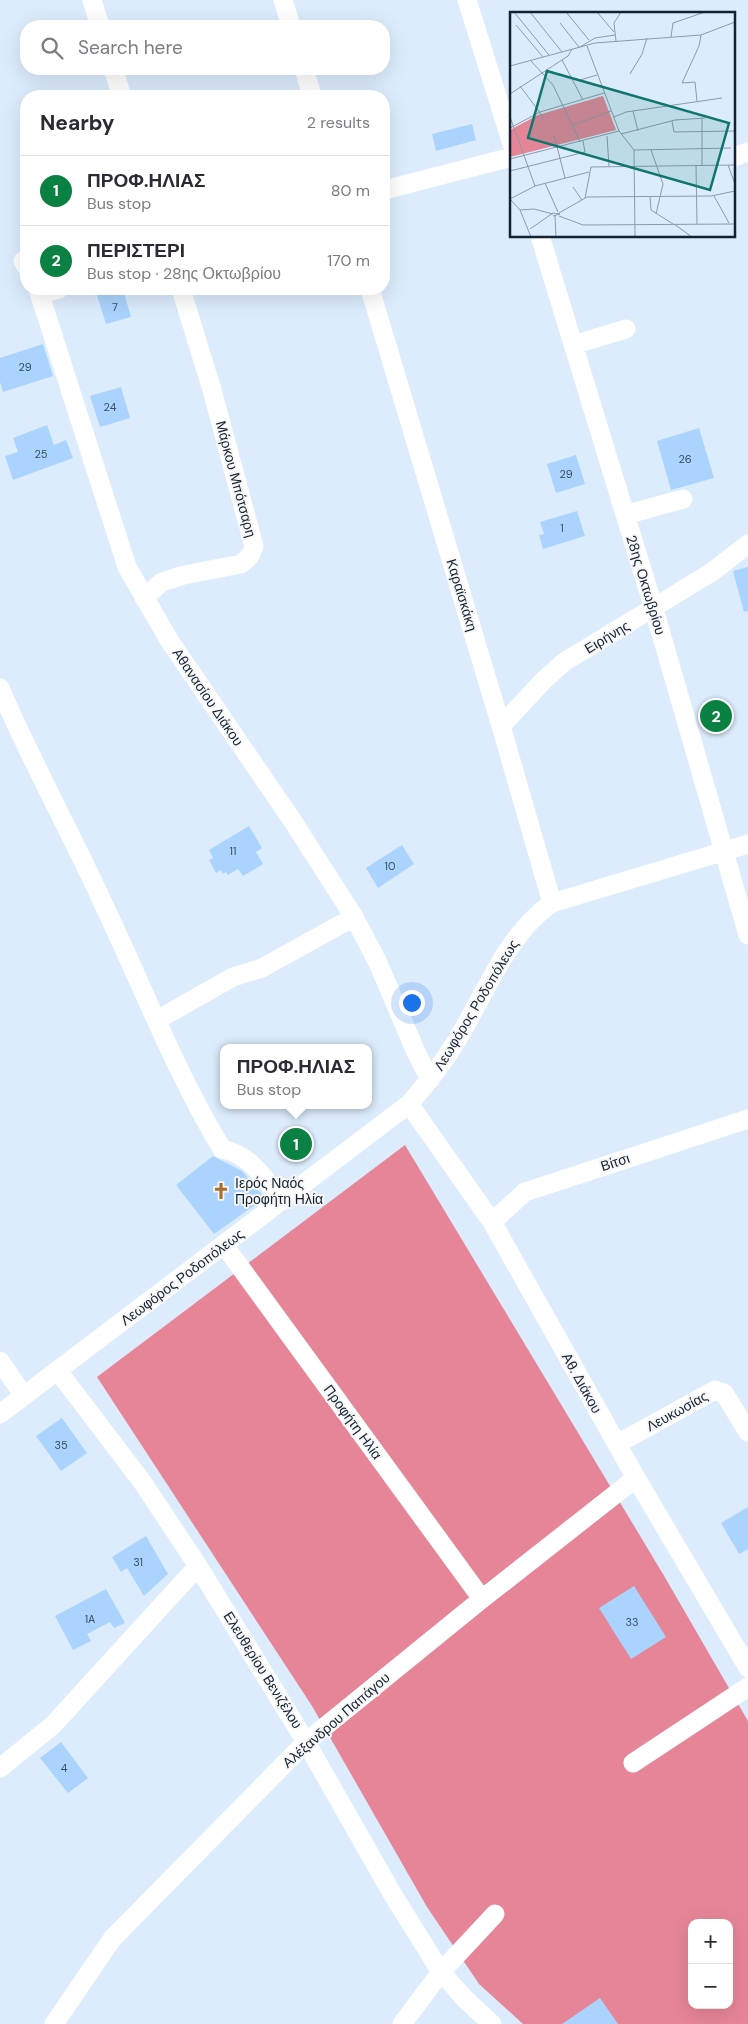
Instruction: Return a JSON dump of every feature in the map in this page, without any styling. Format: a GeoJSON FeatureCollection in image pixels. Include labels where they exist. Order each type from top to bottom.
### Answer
{"type":"FeatureCollection","features":[{"type":"Feature","properties":{"kind":"street"},"geometry":{"type":"LineString","coordinates":[[92,0],[98,20]]}},
{"type":"Feature","properties":{"kind":"street"},"geometry":{"type":"LineString","coordinates":[[283,0],[289,20]]}},
{"type":"Feature","properties":{"kind":"street"},"geometry":{"type":"LineString","coordinates":[[467,0],[510,138]]}},
{"type":"Feature","properties":{"kind":"street"},"geometry":{"type":"LineString","coordinates":[[115,75],[120,90]]}},
{"type":"Feature","properties":{"kind":"street"},"geometry":{"type":"LineString","coordinates":[[306,75],[310,90]]}},
{"type":"Feature","properties":{"kind":"street"},"geometry":{"type":"LineString","coordinates":[[736,156],[748,152]]}},
{"type":"Feature","properties":{"kind":"street"},"geometry":{"type":"LineString","coordinates":[[390,188],[510,158]]}},
{"type":"Feature","properties":{"kind":"street","name":"28ης Οκτωβρίου"},"geometry":{"type":"LineString","coordinates":[[541,238],[654,608],[748,935]]}},
{"type":"Feature","properties":{"kind":"street","name":"Αθανασίου Διάκου"},"geometry":{"type":"LineString","coordinates":[[40,295],[127,568],[169,640],[292,820],[354,917],[378,963],[430,1080]]}},
{"type":"Feature","properties":{"kind":"street","name":"Μάρκου Μπότσαρη"},"geometry":{"type":"LineString","coordinates":[[144,598],[162,582],[184,575],[241,564],[250,556],[254,546],[212,390],[183,295]]}},
{"type":"Feature","properties":{"kind":"street","name":"Καραϊσκάκη"},"geometry":{"type":"LineString","coordinates":[[372,295],[552,903]]}},
{"type":"Feature","properties":{"kind":"street"},"geometry":{"type":"LineString","coordinates":[[574,345],[626,329]]}},
{"type":"Feature","properties":{"kind":"street"},"geometry":{"type":"LineString","coordinates":[[626,515],[683,499]]}},
{"type":"Feature","properties":{"kind":"street","name":"Ειρήνης"},"geometry":{"type":"LineString","coordinates":[[501,726],[544,680],[564,662],[712,572],[748,544]]}},
{"type":"Feature","properties":{"kind":"street"},"geometry":{"type":"LineString","coordinates":[[0,688],[23,742],[66,824],[189,1089],[222,1149],[234,1152],[247,1159],[282,1201]]}},
{"type":"Feature","properties":{"kind":"street","name":"Λεωφόρος Ροδοπόλεως"},"geometry":{"type":"LineString","coordinates":[[0,1414],[409,1104],[430,1080],[457,1039],[489,981],[519,934],[538,912],[552,903],[748,844]]}},
{"type":"Feature","properties":{"kind":"street"},"geometry":{"type":"LineString","coordinates":[[158,1020],[233,977],[262,968],[354,917]]}},
{"type":"Feature","properties":{"kind":"street","name":"Αθ. Διάκου"},"geometry":{"type":"LineString","coordinates":[[409,1104],[492,1222],[636,1478],[748,1668]]}},
{"type":"Feature","properties":{"kind":"street","name":"Βίτσι"},"geometry":{"type":"LineString","coordinates":[[492,1222],[525,1192],[748,1119]]}},
{"type":"Feature","properties":{"kind":"street","name":"Προφήτη Ηλία"},"geometry":{"type":"LineString","coordinates":[[224,1245],[482,1599]]}},
{"type":"Feature","properties":{"kind":"street"},"geometry":{"type":"LineString","coordinates":[[0,1362],[24,1396]]}},
{"type":"Feature","properties":{"kind":"street","name":"Ελευθερίου Βενιζέλου"},"geometry":{"type":"LineString","coordinates":[[58,1370],[143,1483],[198,1566],[306,1742],[393,1894],[441,1972],[465,1999],[492,2024]]}},
{"type":"Feature","properties":{"kind":"street","name":"Λευκωσίας"},"geometry":{"type":"LineString","coordinates":[[617,1444],[715,1390],[724,1393],[748,1432]]}},
{"type":"Feature","properties":{"kind":"street","name":"Αλέξανδρου Παπάγου"},"geometry":{"type":"LineString","coordinates":[[54,2024],[112,1939],[306,1742],[482,1599],[636,1478]]}},
{"type":"Feature","properties":{"kind":"street"},"geometry":{"type":"LineString","coordinates":[[0,1768],[53,1725],[198,1566]]}},
{"type":"Feature","properties":{"kind":"street"},"geometry":{"type":"LineString","coordinates":[[633,1763],[748,1687]]}},
{"type":"Feature","properties":{"kind":"street"},"geometry":{"type":"LineString","coordinates":[[402,2024],[441,1972],[494,1914]]}},
{"type":"Feature","properties":{"kind":"shaded area"},"geometry":{"type":"Polygon","coordinates":[[[405,1145],[663,1574],[748,1721],[748,2024],[523,2024],[479,1984],[427,1907],[312,1706],[97,1377],[405,1145]]]}},
{"type":"Feature","properties":{"kind":"building"},"geometry":{"type":"Polygon","coordinates":[[[472,124],[476,140],[436,151],[432,134],[472,124]]]}},
{"type":"Feature","properties":{"kind":"building"},"geometry":{"type":"Polygon","coordinates":[[[97,295],[125,295],[131,317],[106,324],[97,295]]]}},
{"type":"Feature","properties":{"kind":"building"},"geometry":{"type":"Polygon","coordinates":[[[43,344],[53,376],[3,392],[0,382],[0,358],[43,344]]]}},
{"type":"Feature","properties":{"kind":"building"},"geometry":{"type":"Polygon","coordinates":[[[121,387],[130,418],[100,427],[90,396],[121,387]]]}},
{"type":"Feature","properties":{"kind":"building"},"geometry":{"type":"Polygon","coordinates":[[[47,425],[54,445],[66,440],[73,458],[13,480],[5,456],[18,452],[13,438],[47,425]]]}},
{"type":"Feature","properties":{"kind":"building"},"geometry":{"type":"Polygon","coordinates":[[[699,428],[714,478],[671,490],[657,441],[699,428]]]}},
{"type":"Feature","properties":{"kind":"building"},"geometry":{"type":"Polygon","coordinates":[[[576,455],[585,484],[556,493],[547,464],[576,455]]]}},
{"type":"Feature","properties":{"kind":"building"},"geometry":{"type":"Polygon","coordinates":[[[577,511],[585,536],[543,549],[539,535],[544,534],[540,522],[577,511]]]}},
{"type":"Feature","properties":{"kind":"building"},"geometry":{"type":"Polygon","coordinates":[[[748,567],[748,611],[744,612],[733,571],[748,567]]]}},
{"type":"Feature","properties":{"kind":"building"},"geometry":{"type":"Polygon","coordinates":[[[249,826],[262,848],[256,852],[263,864],[243,876],[238,869],[228,875],[226,872],[223,874],[221,870],[216,873],[209,860],[213,858],[209,850],[249,826]]]}},
{"type":"Feature","properties":{"kind":"building"},"geometry":{"type":"Polygon","coordinates":[[[402,845],[414,864],[378,888],[366,868],[402,845]]]}},
{"type":"Feature","properties":{"kind":"building","name":"Ιερός Ναός Προφήτη Ηλία"},"geometry":{"type":"Polygon","coordinates":[[[213,1156],[242,1171],[265,1198],[214,1234],[176,1185],[213,1156]]]}},
{"type":"Feature","properties":{"kind":"building"},"geometry":{"type":"Polygon","coordinates":[[[62,1418],[87,1453],[61,1471],[36,1436],[62,1418]]]}},
{"type":"Feature","properties":{"kind":"building"},"geometry":{"type":"Polygon","coordinates":[[[748,1507],[748,1549],[739,1554],[721,1523],[748,1507]]]}},
{"type":"Feature","properties":{"kind":"building"},"geometry":{"type":"Polygon","coordinates":[[[146,1536],[168,1574],[144,1596],[127,1568],[121,1572],[112,1557],[146,1536]]]}},
{"type":"Feature","properties":{"kind":"building"},"geometry":{"type":"Polygon","coordinates":[[[634,1586],[666,1637],[631,1659],[599,1608],[634,1586]]]}},
{"type":"Feature","properties":{"kind":"building"},"geometry":{"type":"Polygon","coordinates":[[[106,1589],[125,1623],[114,1628],[110,1622],[87,1634],[91,1641],[73,1650],[55,1616],[106,1589]]]}},
{"type":"Feature","properties":{"kind":"building"},"geometry":{"type":"Polygon","coordinates":[[[61,1742],[88,1778],[68,1793],[40,1758],[61,1742]]]}},
{"type":"Feature","properties":{"kind":"building"},"geometry":{"type":"Polygon","coordinates":[[[600,1998],[618,2024],[562,2024],[600,1998]]]}},
{"type":"Feature","properties":{"kind":"place","name":"ΠΕΡΙΣΤΕΡΙ"},"geometry":{"type":"Point","coordinates":[716,716]}},
{"type":"Feature","properties":{"kind":"place","name":"ΠΡΟΦ.ΗΛΙΑΣ"},"geometry":{"type":"Point","coordinates":[296,1144]}},
{"type":"Feature","properties":{"kind":"place","name":"Ιερός Ναός Προφήτη Ηλία"},"geometry":{"type":"Point","coordinates":[221,1191]}}]}
